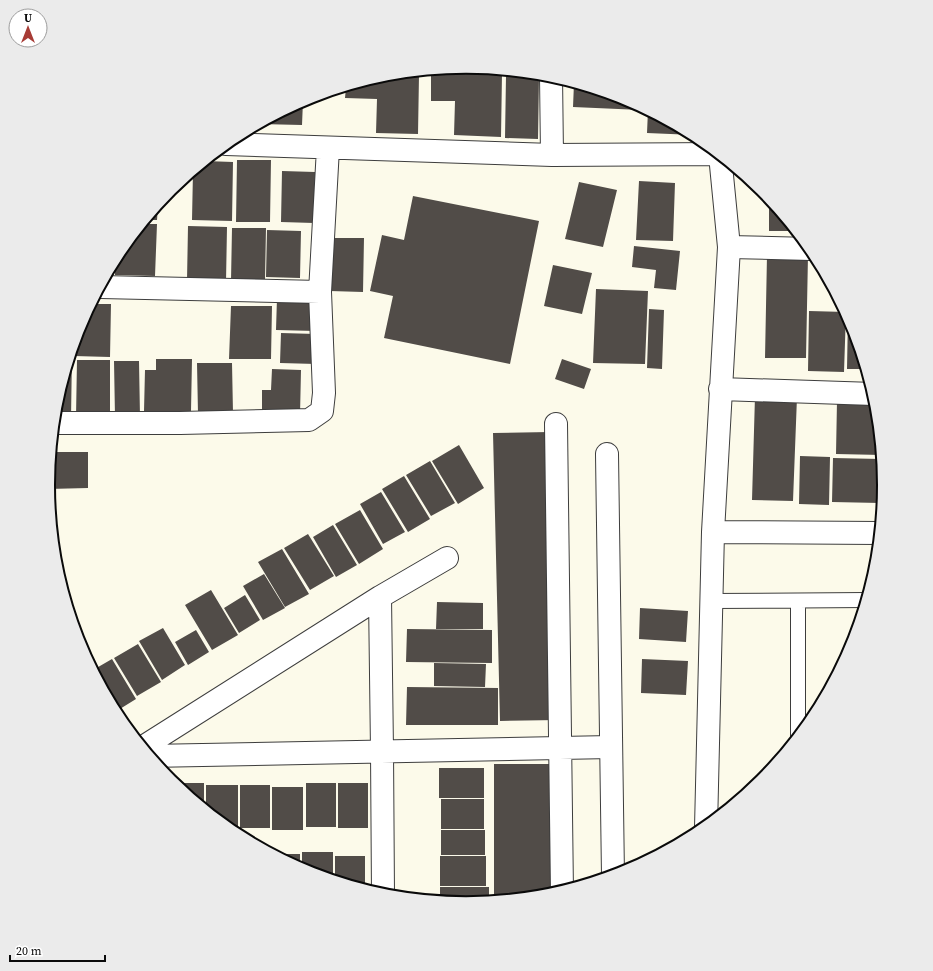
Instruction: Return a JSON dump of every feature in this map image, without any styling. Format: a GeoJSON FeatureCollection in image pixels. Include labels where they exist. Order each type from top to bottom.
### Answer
{"type":"FeatureCollection","features":[{"type":"Feature","properties":{"kind":"street"},"geometry":{"type":"LineString","coordinates":[[551,83],[552,155]]}},
{"type":"Feature","properties":{"kind":"street"},"geometry":{"type":"LineString","coordinates":[[236,144],[552,155],[710,154]]}},
{"type":"Feature","properties":{"kind":"street"},"geometry":{"type":"LineString","coordinates":[[60,423],[180,423],[309,420],[322,411],[324,393],[320,292],[328,148]]}},
{"type":"Feature","properties":{"kind":"street"},"geometry":{"type":"LineString","coordinates":[[706,820],[713,532],[729,247],[721,162]]}},
{"type":"Feature","properties":{"kind":"street"},"geometry":{"type":"LineString","coordinates":[[729,247],[803,249]]}},
{"type":"Feature","properties":{"kind":"street"},"geometry":{"type":"LineString","coordinates":[[106,287],[320,292]]}},
{"type":"Feature","properties":{"kind":"street"},"geometry":{"type":"LineString","coordinates":[[720,389],[867,394]]}},
{"type":"Feature","properties":{"kind":"street"},"geometry":{"type":"LineString","coordinates":[[556,424],[562,886]]}},
{"type":"Feature","properties":{"kind":"street"},"geometry":{"type":"LineString","coordinates":[[607,454],[613,870]]}},
{"type":"Feature","properties":{"kind":"street"},"geometry":{"type":"LineString","coordinates":[[713,532],[875,534]]}},
{"type":"Feature","properties":{"kind":"street"},"geometry":{"type":"LineString","coordinates":[[147,745],[380,598],[448,558]]}},
{"type":"Feature","properties":{"kind":"street"},"geometry":{"type":"LineString","coordinates":[[380,598],[383,888]]}},
{"type":"Feature","properties":{"kind":"street"},"geometry":{"type":"LineString","coordinates":[[156,756],[611,747]]}},
{"type":"Feature","properties":{"kind":"lane"},"geometry":{"type":"LineString","coordinates":[[711,601],[862,600]]}},
{"type":"Feature","properties":{"kind":"lane"},"geometry":{"type":"LineString","coordinates":[[798,601],[798,729]]}},
{"type":"Feature","properties":{"kind":"building"},"geometry":{"type":"Polygon","coordinates":[[[466,74],[502,76],[501,137],[454,135],[455,101],[431,101],[431,76],[466,74]]]}},
{"type":"Feature","properties":{"kind":"building"},"geometry":{"type":"Polygon","coordinates":[[[506,76],[539,81],[538,139],[505,138],[506,76]]]}},
{"type":"Feature","properties":{"kind":"building"},"geometry":{"type":"Polygon","coordinates":[[[419,77],[418,134],[376,133],[377,99],[345,98],[346,92],[360,88],[386,82],[419,77]]]}},
{"type":"Feature","properties":{"kind":"building"},"geometry":{"type":"Polygon","coordinates":[[[574,88],[635,110],[573,107],[574,88]]]}},
{"type":"Feature","properties":{"kind":"building"},"geometry":{"type":"Polygon","coordinates":[[[303,108],[302,125],[269,124],[303,108]]]}},
{"type":"Feature","properties":{"kind":"building"},"geometry":{"type":"Polygon","coordinates":[[[648,115],[681,134],[647,133],[648,115]]]}},
{"type":"Feature","properties":{"kind":"building"},"geometry":{"type":"Polygon","coordinates":[[[237,160],[271,160],[270,222],[236,222],[237,160]]]}},
{"type":"Feature","properties":{"kind":"building"},"geometry":{"type":"Polygon","coordinates":[[[213,161],[233,162],[232,221],[192,220],[193,178],[213,161]]]}},
{"type":"Feature","properties":{"kind":"building"},"geometry":{"type":"Polygon","coordinates":[[[282,171],[315,172],[314,223],[281,222],[282,171]]]}},
{"type":"Feature","properties":{"kind":"building"},"geometry":{"type":"Polygon","coordinates":[[[639,181],[675,183],[673,241],[636,240],[639,181]]]}},
{"type":"Feature","properties":{"kind":"building"},"geometry":{"type":"Polygon","coordinates":[[[579,182],[617,190],[603,247],[565,239],[579,182]]]}},
{"type":"Feature","properties":{"kind":"building"},"geometry":{"type":"Polygon","coordinates":[[[413,196],[539,221],[510,364],[384,338],[393,296],[370,291],[382,235],[404,240],[413,196]]]}},
{"type":"Feature","properties":{"kind":"building"},"geometry":{"type":"Polygon","coordinates":[[[769,207],[790,231],[769,231],[769,207]]]}},
{"type":"Feature","properties":{"kind":"building"},"geometry":{"type":"Polygon","coordinates":[[[157,214],[157,220],[152,220],[157,214]]]}},
{"type":"Feature","properties":{"kind":"building"},"geometry":{"type":"Polygon","coordinates":[[[149,224],[157,224],[155,276],[115,275],[115,272],[124,257],[149,224]]]}},
{"type":"Feature","properties":{"kind":"building"},"geometry":{"type":"Polygon","coordinates":[[[188,226],[227,227],[226,282],[187,281],[188,226]]]}},
{"type":"Feature","properties":{"kind":"building"},"geometry":{"type":"Polygon","coordinates":[[[232,228],[266,228],[265,281],[231,281],[232,228]]]}},
{"type":"Feature","properties":{"kind":"building"},"geometry":{"type":"Polygon","coordinates":[[[267,230],[301,231],[300,278],[266,277],[267,230]]]}},
{"type":"Feature","properties":{"kind":"building"},"geometry":{"type":"Polygon","coordinates":[[[331,238],[364,238],[363,292],[330,291],[331,238]]]}},
{"type":"Feature","properties":{"kind":"building"},"geometry":{"type":"Polygon","coordinates":[[[634,246],[680,251],[676,290],[654,288],[656,270],[632,267],[634,246]]]}},
{"type":"Feature","properties":{"kind":"building"},"geometry":{"type":"Polygon","coordinates":[[[767,255],[808,255],[806,358],[765,358],[767,255]]]}},
{"type":"Feature","properties":{"kind":"building"},"geometry":{"type":"Polygon","coordinates":[[[553,265],[592,273],[582,314],[544,306],[553,265]]]}},
{"type":"Feature","properties":{"kind":"building"},"geometry":{"type":"Polygon","coordinates":[[[596,289],[648,291],[645,364],[593,363],[596,289]]]}},
{"type":"Feature","properties":{"kind":"building"},"geometry":{"type":"Polygon","coordinates":[[[277,298],[317,299],[316,331],[276,330],[277,298]]]}},
{"type":"Feature","properties":{"kind":"building"},"geometry":{"type":"Polygon","coordinates":[[[97,304],[111,304],[110,357],[76,356],[97,304]]]}},
{"type":"Feature","properties":{"kind":"building"},"geometry":{"type":"Polygon","coordinates":[[[231,306],[272,306],[271,359],[229,359],[231,306]]]}},
{"type":"Feature","properties":{"kind":"building"},"geometry":{"type":"Polygon","coordinates":[[[649,309],[664,310],[662,369],[647,368],[649,309]]]}},
{"type":"Feature","properties":{"kind":"building"},"geometry":{"type":"Polygon","coordinates":[[[809,311],[840,312],[846,325],[844,372],[808,371],[809,311]]]}},
{"type":"Feature","properties":{"kind":"building"},"geometry":{"type":"Polygon","coordinates":[[[848,330],[861,369],[847,369],[848,330]]]}},
{"type":"Feature","properties":{"kind":"building"},"geometry":{"type":"Polygon","coordinates":[[[281,333],[316,334],[316,364],[280,363],[281,333]]]}},
{"type":"Feature","properties":{"kind":"building"},"geometry":{"type":"Polygon","coordinates":[[[156,359],[192,359],[191,411],[144,411],[145,370],[156,370],[156,359]]]}},
{"type":"Feature","properties":{"kind":"building"},"geometry":{"type":"Polygon","coordinates":[[[562,359],[591,369],[584,389],[555,379],[562,359]]]}},
{"type":"Feature","properties":{"kind":"building"},"geometry":{"type":"Polygon","coordinates":[[[77,360],[110,360],[110,417],[76,417],[77,360]]]}},
{"type":"Feature","properties":{"kind":"building"},"geometry":{"type":"Polygon","coordinates":[[[114,361],[139,361],[140,417],[115,417],[114,361]]]}},
{"type":"Feature","properties":{"kind":"building"},"geometry":{"type":"Polygon","coordinates":[[[197,363],[232,363],[233,413],[198,414],[197,363]]]}},
{"type":"Feature","properties":{"kind":"building"},"geometry":{"type":"Polygon","coordinates":[[[272,369],[301,370],[300,415],[262,414],[262,390],[271,390],[272,369]]]}},
{"type":"Feature","properties":{"kind":"building"},"geometry":{"type":"Polygon","coordinates":[[[72,370],[71,419],[61,419],[72,370]]]}},
{"type":"Feature","properties":{"kind":"building"},"geometry":{"type":"Polygon","coordinates":[[[755,396],[797,397],[793,501],[752,500],[755,396]]]}},
{"type":"Feature","properties":{"kind":"building"},"geometry":{"type":"Polygon","coordinates":[[[837,401],[870,403],[877,455],[836,454],[837,401]]]}},
{"type":"Feature","properties":{"kind":"building"},"geometry":{"type":"Polygon","coordinates":[[[550,432],[558,720],[500,721],[493,433],[550,432]]]}},
{"type":"Feature","properties":{"kind":"building"},"geometry":{"type":"Polygon","coordinates":[[[459,445],[484,488],[458,504],[432,461],[459,445]]]}},
{"type":"Feature","properties":{"kind":"building"},"geometry":{"type":"Polygon","coordinates":[[[57,452],[88,452],[88,488],[55,489],[57,452]]]}},
{"type":"Feature","properties":{"kind":"building"},"geometry":{"type":"Polygon","coordinates":[[[800,456],[830,457],[829,505],[799,504],[800,456]]]}},
{"type":"Feature","properties":{"kind":"building"},"geometry":{"type":"Polygon","coordinates":[[[833,458],[877,459],[877,503],[832,502],[833,458]]]}},
{"type":"Feature","properties":{"kind":"building"},"geometry":{"type":"Polygon","coordinates":[[[430,461],[455,503],[431,516],[406,475],[430,461]]]}},
{"type":"Feature","properties":{"kind":"building"},"geometry":{"type":"Polygon","coordinates":[[[404,476],[430,519],[408,532],[382,489],[404,476]]]}},
{"type":"Feature","properties":{"kind":"building"},"geometry":{"type":"Polygon","coordinates":[[[381,492],[405,532],[383,544],[360,504],[381,492]]]}},
{"type":"Feature","properties":{"kind":"building"},"geometry":{"type":"Polygon","coordinates":[[[360,510],[383,549],[359,564],[335,524],[360,510]]]}},
{"type":"Feature","properties":{"kind":"building"},"geometry":{"type":"Polygon","coordinates":[[[333,525],[357,565],[336,577],[313,537],[333,525]]]}},
{"type":"Feature","properties":{"kind":"building"},"geometry":{"type":"Polygon","coordinates":[[[308,534],[334,576],[310,590],[284,548],[308,534]]]}},
{"type":"Feature","properties":{"kind":"building"},"geometry":{"type":"Polygon","coordinates":[[[282,549],[309,594],[285,607],[258,562],[282,549]]]}},
{"type":"Feature","properties":{"kind":"building"},"geometry":{"type":"Polygon","coordinates":[[[264,574],[285,608],[263,620],[243,586],[264,574]]]}},
{"type":"Feature","properties":{"kind":"building"},"geometry":{"type":"Polygon","coordinates":[[[211,590],[238,635],[212,650],[185,605],[211,590]]]}},
{"type":"Feature","properties":{"kind":"building"},"geometry":{"type":"Polygon","coordinates":[[[245,595],[260,620],[239,633],[224,608],[245,595]]]}},
{"type":"Feature","properties":{"kind":"building"},"geometry":{"type":"Polygon","coordinates":[[[437,602],[483,603],[483,629],[436,629],[437,602]]]}},
{"type":"Feature","properties":{"kind":"building"},"geometry":{"type":"Polygon","coordinates":[[[640,608],[688,611],[686,642],[639,639],[640,608]]]}},
{"type":"Feature","properties":{"kind":"building"},"geometry":{"type":"Polygon","coordinates":[[[163,628],[185,665],[162,680],[139,641],[163,628]]]}},
{"type":"Feature","properties":{"kind":"building"},"geometry":{"type":"Polygon","coordinates":[[[407,629],[492,630],[492,663],[406,662],[407,629]]]}},
{"type":"Feature","properties":{"kind":"building"},"geometry":{"type":"Polygon","coordinates":[[[196,630],[209,652],[188,665],[175,642],[196,630]]]}},
{"type":"Feature","properties":{"kind":"building"},"geometry":{"type":"Polygon","coordinates":[[[138,644],[161,682],[137,696],[114,658],[138,644]]]}},
{"type":"Feature","properties":{"kind":"building"},"geometry":{"type":"Polygon","coordinates":[[[112,659],[136,699],[121,709],[97,668],[112,659]]]}},
{"type":"Feature","properties":{"kind":"building"},"geometry":{"type":"Polygon","coordinates":[[[642,659],[688,661],[686,695],[641,693],[642,659]]]}},
{"type":"Feature","properties":{"kind":"building"},"geometry":{"type":"Polygon","coordinates":[[[434,663],[486,664],[485,687],[434,686],[434,663]]]}},
{"type":"Feature","properties":{"kind":"building"},"geometry":{"type":"Polygon","coordinates":[[[407,687],[498,688],[498,725],[406,725],[407,687]]]}},
{"type":"Feature","properties":{"kind":"building"},"geometry":{"type":"Polygon","coordinates":[[[494,764],[559,764],[559,886],[494,896],[494,764]]]}},
{"type":"Feature","properties":{"kind":"building"},"geometry":{"type":"Polygon","coordinates":[[[439,768],[484,768],[484,798],[439,798],[439,768]]]}},
{"type":"Feature","properties":{"kind":"building"},"geometry":{"type":"Polygon","coordinates":[[[183,783],[204,783],[204,802],[183,783]]]}},
{"type":"Feature","properties":{"kind":"building"},"geometry":{"type":"Polygon","coordinates":[[[306,783],[336,783],[336,827],[306,827],[306,783]]]}},
{"type":"Feature","properties":{"kind":"building"},"geometry":{"type":"Polygon","coordinates":[[[338,783],[368,783],[368,828],[338,828],[338,783]]]}},
{"type":"Feature","properties":{"kind":"building"},"geometry":{"type":"Polygon","coordinates":[[[206,785],[238,785],[238,828],[216,812],[206,804],[206,785]]]}},
{"type":"Feature","properties":{"kind":"building"},"geometry":{"type":"Polygon","coordinates":[[[240,785],[270,785],[270,828],[240,828],[240,785]]]}},
{"type":"Feature","properties":{"kind":"building"},"geometry":{"type":"Polygon","coordinates":[[[272,787],[303,787],[303,830],[272,830],[272,787]]]}},
{"type":"Feature","properties":{"kind":"building"},"geometry":{"type":"Polygon","coordinates":[[[441,799],[484,799],[484,829],[441,829],[441,799]]]}},
{"type":"Feature","properties":{"kind":"building"},"geometry":{"type":"Polygon","coordinates":[[[441,830],[485,830],[485,855],[441,855],[441,830]]]}},
{"type":"Feature","properties":{"kind":"building"},"geometry":{"type":"Polygon","coordinates":[[[302,852],[333,852],[333,875],[309,866],[302,863],[302,852]]]}},
{"type":"Feature","properties":{"kind":"building"},"geometry":{"type":"Polygon","coordinates":[[[282,854],[300,854],[300,862],[282,854]]]}},
{"type":"Feature","properties":{"kind":"building"},"geometry":{"type":"Polygon","coordinates":[[[335,856],[365,856],[365,884],[335,875],[335,856]]]}},
{"type":"Feature","properties":{"kind":"building"},"geometry":{"type":"Polygon","coordinates":[[[440,856],[486,856],[486,886],[440,886],[440,856]]]}},
{"type":"Feature","properties":{"kind":"building"},"geometry":{"type":"Polygon","coordinates":[[[440,887],[489,887],[489,896],[440,896],[440,887]]]}}]}
